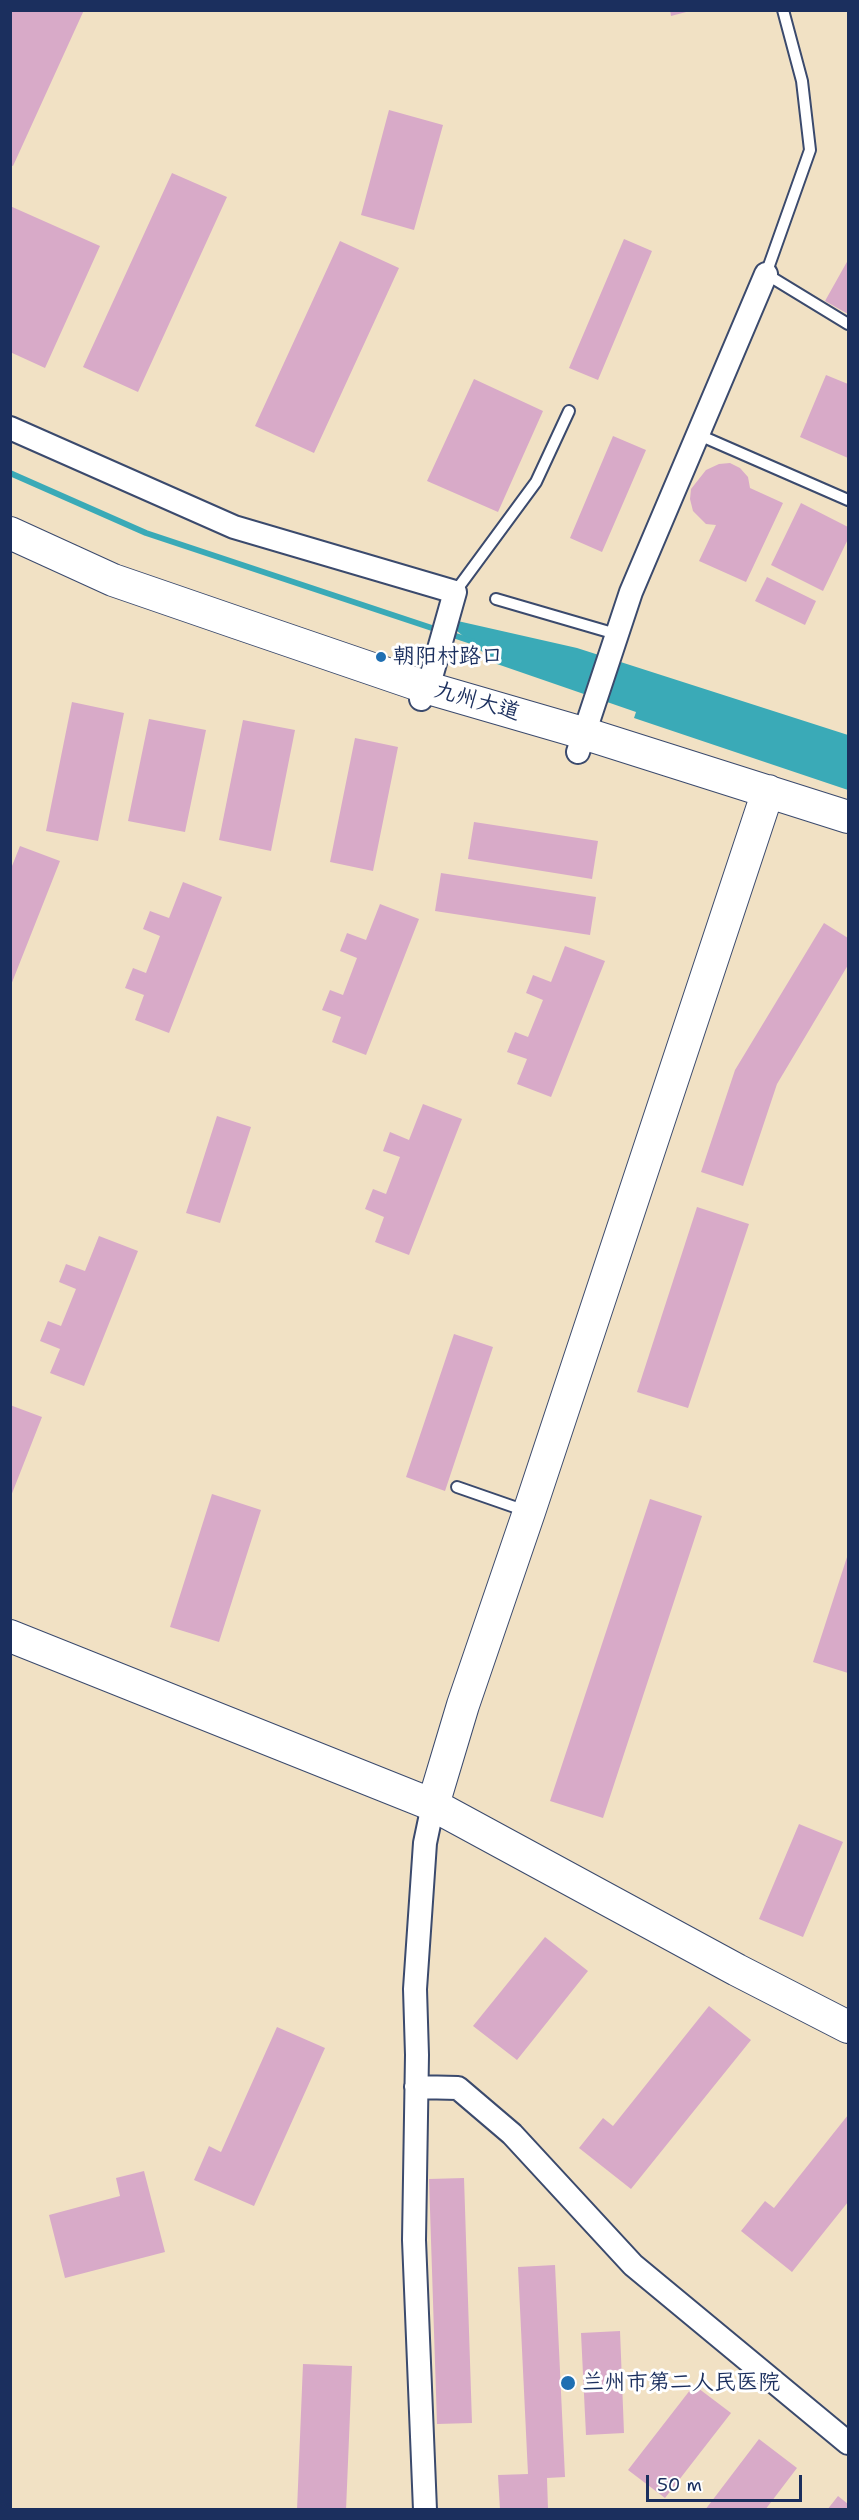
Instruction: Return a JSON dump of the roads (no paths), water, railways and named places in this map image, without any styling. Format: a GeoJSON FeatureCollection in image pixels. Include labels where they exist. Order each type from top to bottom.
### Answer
{"type":"FeatureCollection","features":[{"type":"Feature","properties":{"kind":"street"},"geometry":{"type":"LineString","coordinates":[[584,730],[631,592],[766,274]]}},
{"type":"Feature","properties":{"kind":"street"},"geometry":{"type":"LineString","coordinates":[[10,429],[234,527],[455,592],[424,693],[105,594],[10,555]]}},
{"type":"Feature","properties":{"kind":"street","name":"九州大道"},"geometry":{"type":"LineString","coordinates":[[10,533],[112,580],[424,693],[584,730],[765,800],[849,817]]}},
{"type":"Feature","properties":{"kind":"street"},"geometry":{"type":"LineString","coordinates":[[425,2510],[414,2240],[415,1989],[425,1843],[433,1805],[463,1705],[765,800],[849,836]]}},
{"type":"Feature","properties":{"kind":"street"},"geometry":{"type":"LineString","coordinates":[[10,1636],[433,1805],[737,1970],[849,2027]]}},
{"type":"Feature","properties":{"kind":"street"},"geometry":{"type":"LineString","coordinates":[[416,2086],[458,2088],[512,2134],[633,2265],[849,2443]]}},
{"type":"Feature","properties":{"kind":"lane"},"geometry":{"type":"LineString","coordinates":[[783,10],[802,81],[810,150],[766,274],[849,324]]}},
{"type":"Feature","properties":{"kind":"lane"},"geometry":{"type":"LineString","coordinates":[[455,592],[536,482],[569,411]]}},
{"type":"Feature","properties":{"kind":"lane"},"geometry":{"type":"LineString","coordinates":[[699,435],[849,500]]}},
{"type":"Feature","properties":{"kind":"lane"},"geometry":{"type":"LineString","coordinates":[[496,599],[616,634]]}},
{"type":"Feature","properties":{"kind":"lane"},"geometry":{"type":"LineString","coordinates":[[457,1487],[529,1512]]}},
{"type":"Feature","properties":{"kind":"water"},"geometry":{"type":"Polygon","coordinates":[[[440,617],[577,648],[848,735],[848,790],[634,718],[636,712],[497,664],[440,617]]]}},
{"type":"Feature","properties":{"kind":"waterway"},"geometry":{"type":"LineString","coordinates":[[10,473],[146,533],[474,642]]}},
{"type":"Feature","properties":{"kind":"place","name":"朝阳村路口"},"geometry":{"type":"Point","coordinates":[381,657]}},
{"type":"Feature","properties":{"kind":"place","name":"兰州市第二人民医院"},"geometry":{"type":"Point","coordinates":[568,2383]}}]}
